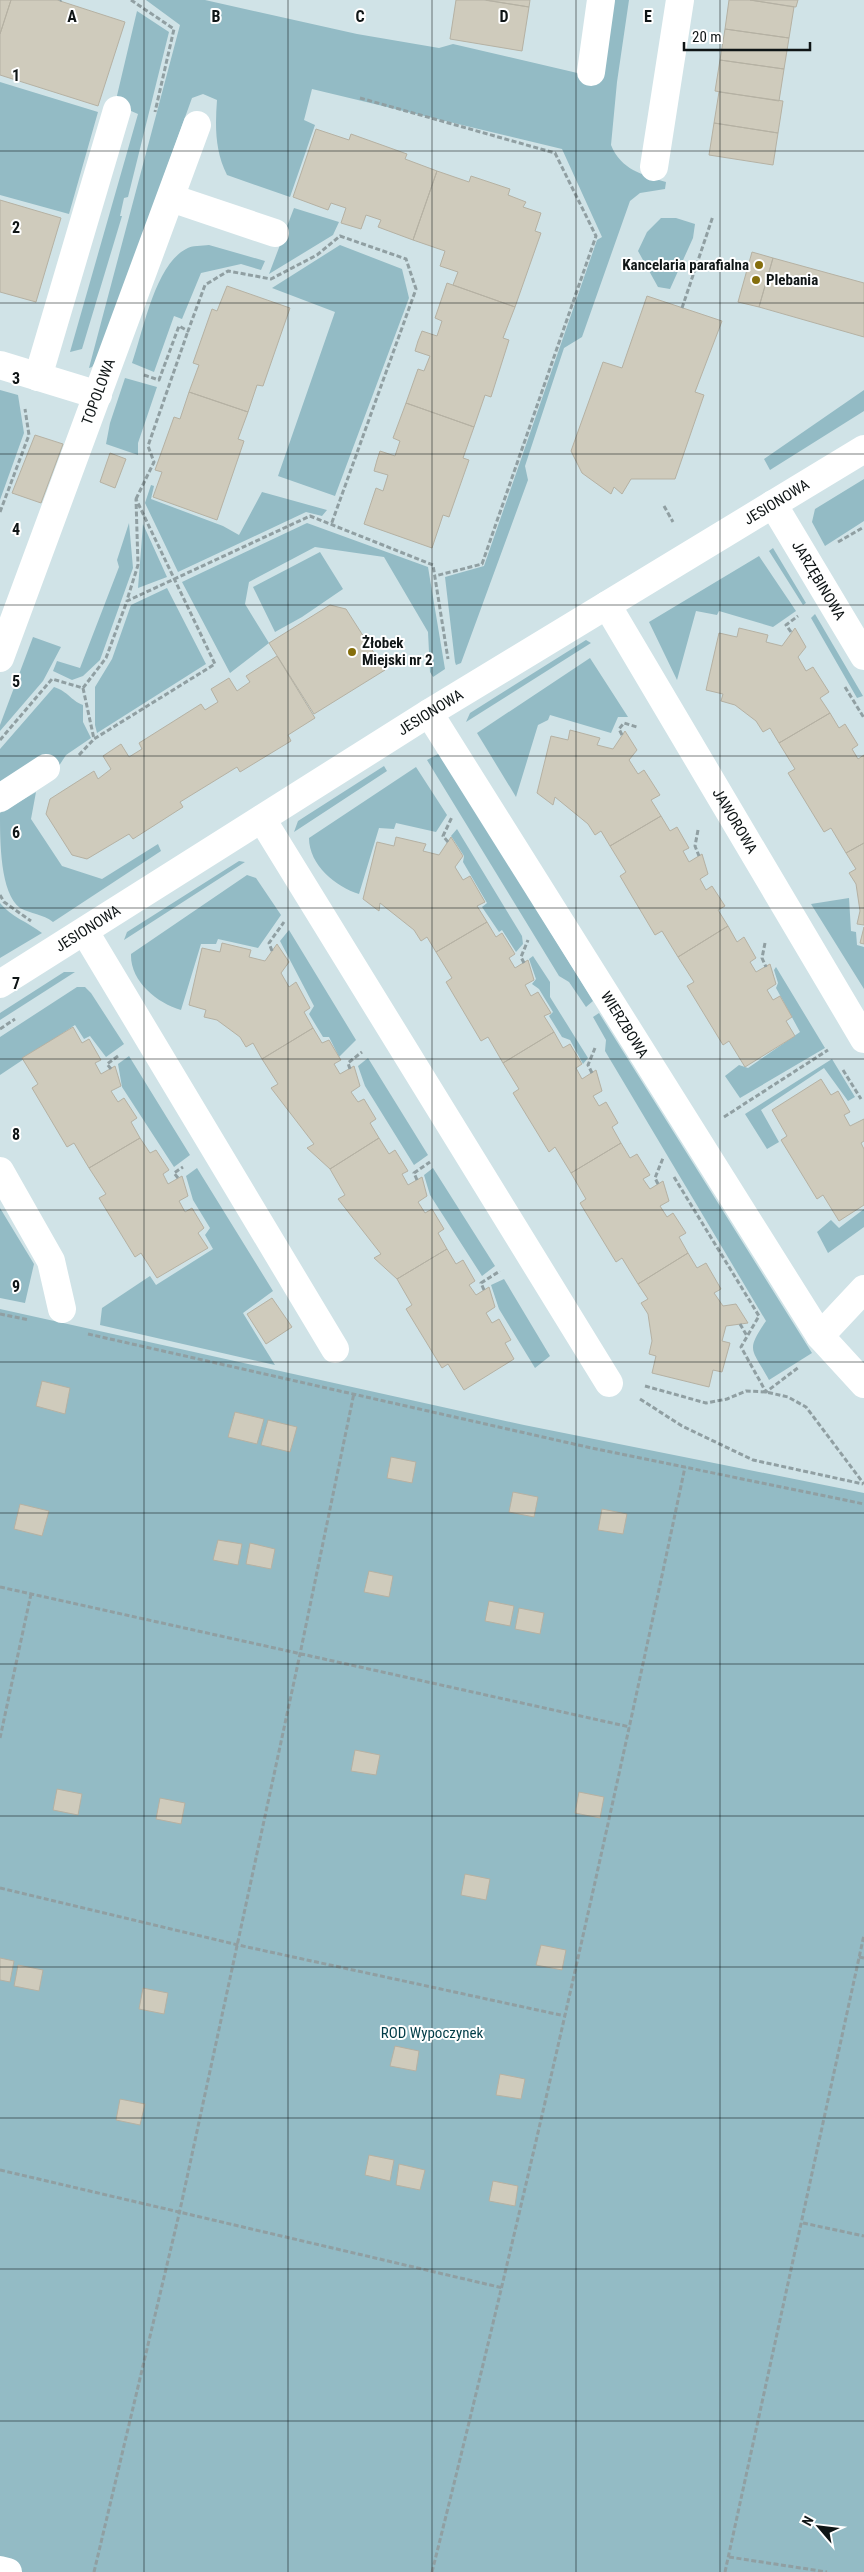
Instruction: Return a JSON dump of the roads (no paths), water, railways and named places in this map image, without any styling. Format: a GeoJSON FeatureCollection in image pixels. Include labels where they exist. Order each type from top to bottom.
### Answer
{"type":"FeatureCollection","features":[{"type":"Feature","properties":{"kind":"street"},"geometry":{"type":"LineString","coordinates":[[590,72],[601,0]]}},
{"type":"Feature","properties":{"kind":"street"},"geometry":{"type":"LineString","coordinates":[[654,167],[680,0]]}},
{"type":"Feature","properties":{"kind":"street"},"geometry":{"type":"LineString","coordinates":[[38,377],[116,110]]}},
{"type":"Feature","properties":{"kind":"street","name":"TOPOLOWA"},"geometry":{"type":"LineString","coordinates":[[0,658],[198,125]]}},
{"type":"Feature","properties":{"kind":"street"},"geometry":{"type":"LineString","coordinates":[[171,198],[275,233]]}},
{"type":"Feature","properties":{"kind":"street"},"geometry":{"type":"LineString","coordinates":[[0,365],[98,395]]}},
{"type":"Feature","properties":{"kind":"street","name":"JESIONOWA"},"geometry":{"type":"LineString","coordinates":[[0,984],[429,713],[864,449]]}},
{"type":"Feature","properties":{"kind":"street","name":"JARZĘBINOWA"},"geometry":{"type":"LineString","coordinates":[[773,504],[864,656]]}},
{"type":"Feature","properties":{"kind":"street","name":"JAWOROWA"},"geometry":{"type":"LineString","coordinates":[[607,605],[864,1039]]}},
{"type":"Feature","properties":{"kind":"street","name":"WIERZBOWA"},"geometry":{"type":"LineString","coordinates":[[429,713],[820,1336],[864,1384]]}},
{"type":"Feature","properties":{"kind":"street"},"geometry":{"type":"LineString","coordinates":[[0,798],[46,768]]}},
{"type":"Feature","properties":{"kind":"street"},"geometry":{"type":"LineString","coordinates":[[262,819],[621,1389]]}},
{"type":"Feature","properties":{"kind":"street"},"geometry":{"type":"LineString","coordinates":[[85,932],[335,1350]]}},
{"type":"Feature","properties":{"kind":"street"},"geometry":{"type":"LineString","coordinates":[[0,1171],[51,1261],[62,1308]]}},
{"type":"Feature","properties":{"kind":"street"},"geometry":{"type":"LineString","coordinates":[[820,1336],[864,1290]]}},
{"type":"Feature","properties":{"kind":"street"},"geometry":{"type":"LineString","coordinates":[[0,2570],[8,2572]]}},
{"type":"Feature","properties":{"kind":"place","name":"Kancelaria parafialna"},"geometry":{"type":"Point","coordinates":[759,265]}},
{"type":"Feature","properties":{"kind":"place","name":"Plebania"},"geometry":{"type":"Point","coordinates":[756,280]}},
{"type":"Feature","properties":{"kind":"place","name":"Żłobek Miejski nr 2"},"geometry":{"type":"Point","coordinates":[352,652]}},
{"type":"Feature","properties":{"kind":"park label","name":"ROD Wypoczynek"},"geometry":{"type":"Point","coordinates":[432,2033]}}]}
